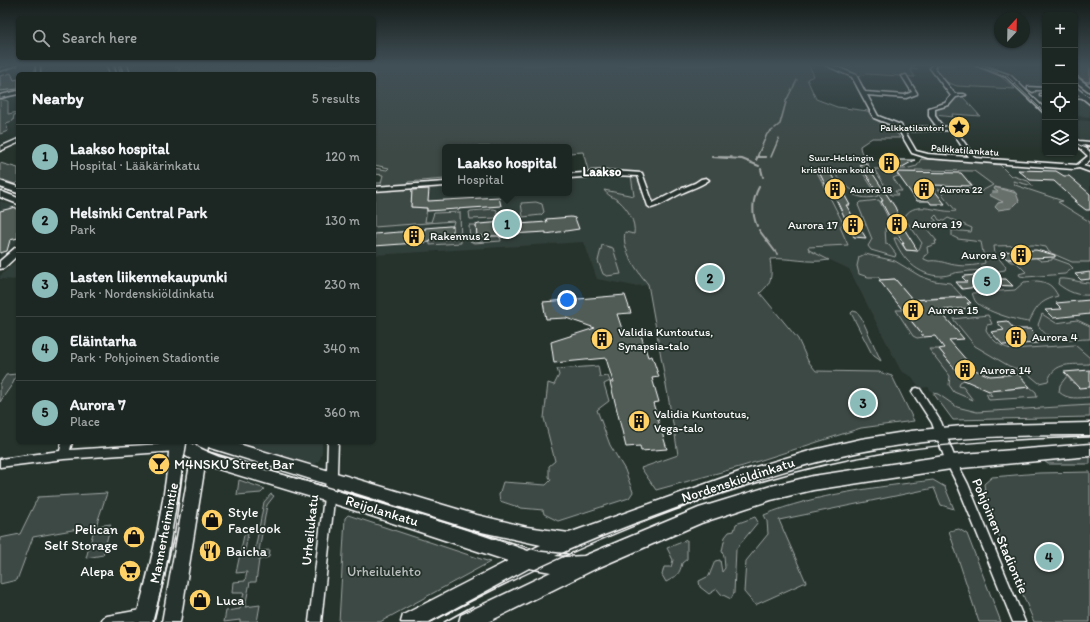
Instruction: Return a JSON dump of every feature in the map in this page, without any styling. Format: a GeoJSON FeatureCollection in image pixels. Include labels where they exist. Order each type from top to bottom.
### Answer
{"type":"FeatureCollection","features":[{"type":"Feature","properties":{"kind":"main road"},"geometry":{"type":"LineString","coordinates":[[0,184],[16,189]]}},
{"type":"Feature","properties":{"kind":"main road"},"geometry":{"type":"LineString","coordinates":[[0,194],[16,200]]}},
{"type":"Feature","properties":{"kind":"main road","name":"Nordenskiöldinkatu"},"geometry":{"type":"LineString","coordinates":[[410,622],[529,560],[571,541],[663,505],[795,461],[874,443],[941,435],[1033,429],[1090,429]]}},
{"type":"Feature","properties":{"kind":"main road","name":"Reijolankatu"},"geometry":{"type":"LineString","coordinates":[[178,444],[185,448],[201,449],[229,467],[329,495],[476,541],[529,560],[565,566],[589,563]]}},
{"type":"Feature","properties":{"kind":"main road","name":"Mannerheimintie"},"geometry":{"type":"LineString","coordinates":[[145,618],[156,579],[169,513],[178,444]]}},
{"type":"Feature","properties":{"kind":"main road","name":"Reijolankatu"},"geometry":{"type":"LineString","coordinates":[[218,444],[477,523],[527,534],[571,541]]}},
{"type":"Feature","properties":{"kind":"main road","name":"Mannerheimintie"},"geometry":{"type":"LineString","coordinates":[[171,622],[201,449]]}},
{"type":"Feature","properties":{"kind":"main road","name":"Nordenskiöldinkatu"},"geometry":{"type":"LineString","coordinates":[[468,622],[589,563],[699,516],[771,493],[813,483],[951,462],[1090,450]]}},
{"type":"Feature","properties":{"kind":"street"},"geometry":{"type":"LineString","coordinates":[[0,97],[11,94]]}},
{"type":"Feature","properties":{"kind":"street","name":"Palkkatilankatu"},"geometry":{"type":"LineString","coordinates":[[864,94],[876,117],[899,126],[916,153],[928,156],[974,160],[1079,166],[1090,170]]}},
{"type":"Feature","properties":{"kind":"street"},"geometry":{"type":"LineString","coordinates":[[875,94],[906,97],[911,94]]}},
{"type":"Feature","properties":{"kind":"street"},"geometry":{"type":"LineString","coordinates":[[1027,94],[1042,109]]}},
{"type":"Feature","properties":{"kind":"street"},"geometry":{"type":"LineString","coordinates":[[1084,94],[1090,102]]}},
{"type":"Feature","properties":{"kind":"street"},"geometry":{"type":"LineString","coordinates":[[941,128],[932,116],[932,108],[947,104],[954,96],[964,95]]}},
{"type":"Feature","properties":{"kind":"street"},"geometry":{"type":"LineString","coordinates":[[912,129],[952,129],[974,160]]}},
{"type":"Feature","properties":{"kind":"street"},"geometry":{"type":"LineString","coordinates":[[0,149],[16,142]]}},
{"type":"Feature","properties":{"kind":"street"},"geometry":{"type":"LineString","coordinates":[[1078,142],[1090,144]]}},
{"type":"Feature","properties":{"kind":"street"},"geometry":{"type":"LineString","coordinates":[[1078,144],[1090,156],[1079,166]]}},
{"type":"Feature","properties":{"kind":"street"},"geometry":{"type":"LineString","coordinates":[[1083,148],[1090,150]]}},
{"type":"Feature","properties":{"kind":"street"},"geometry":{"type":"LineString","coordinates":[[572,176],[621,173],[640,174],[651,206],[659,204],[678,192],[698,185],[703,180],[706,180]]}},
{"type":"Feature","properties":{"kind":"street"},"geometry":{"type":"LineString","coordinates":[[376,189],[442,184]]}},
{"type":"Feature","properties":{"kind":"street"},"geometry":{"type":"LineString","coordinates":[[0,266],[16,252]]}},
{"type":"Feature","properties":{"kind":"street","name":"Pohjoinen Stadiontie"},"geometry":{"type":"LineString","coordinates":[[917,392],[936,422],[951,462],[969,497],[1019,622]]}},
{"type":"Feature","properties":{"kind":"street"},"geometry":{"type":"LineString","coordinates":[[64,455],[67,444]]}},
{"type":"Feature","properties":{"kind":"street"},"geometry":{"type":"LineString","coordinates":[[0,463],[178,444]]}},
{"type":"Feature","properties":{"kind":"street","name":"Urheilukatu"},"geometry":{"type":"LineString","coordinates":[[315,622],[332,478],[333,444]]}},
{"type":"Feature","properties":{"kind":"street"},"geometry":{"type":"LineString","coordinates":[[107,622],[145,618]]}},
{"type":"Feature","properties":{"kind":"shaded area"},"geometry":{"type":"Polygon","coordinates":[[[1033,94],[1042,94],[1042,102],[1033,94]]]}},
{"type":"Feature","properties":{"kind":"shaded area"},"geometry":{"type":"Polygon","coordinates":[[[1078,96],[1090,106],[1090,117],[1078,116],[1078,96]]]}},
{"type":"Feature","properties":{"kind":"shaded area"},"geometry":{"type":"Polygon","coordinates":[[[1078,120],[1090,121],[1090,148],[1078,137],[1078,120]]]}},
{"type":"Feature","properties":{"kind":"shaded area"},"geometry":{"type":"Polygon","coordinates":[[[914,159],[916,166],[907,169],[1003,169],[1004,165],[1010,165],[1090,171],[1090,409],[952,419],[928,387],[920,388],[912,377],[901,371],[849,269],[809,250],[797,219],[813,170],[869,168],[868,162],[914,159]]]}},
{"type":"Feature","properties":{"kind":"shaded area"},"geometry":{"type":"Polygon","coordinates":[[[631,175],[650,285],[634,286],[597,279],[584,242],[376,255],[376,191],[442,187],[442,196],[572,196],[572,179],[631,175]]]}},
{"type":"Feature","properties":{"kind":"shaded area"},"geometry":{"type":"Polygon","coordinates":[[[995,187],[1016,193],[1019,201],[1012,208],[998,210],[995,207],[998,203],[1003,202],[989,195],[992,192],[998,192],[994,189],[995,187]]]}},
{"type":"Feature","properties":{"kind":"shaded area"},"geometry":{"type":"Polygon","coordinates":[[[0,201],[16,206],[16,243],[0,257],[0,201]]]}},
{"type":"Feature","properties":{"kind":"shaded area"},"geometry":{"type":"Polygon","coordinates":[[[16,261],[16,280],[0,279],[0,276],[16,261]]]}},
{"type":"Feature","properties":{"kind":"shaded area"},"geometry":{"type":"Polygon","coordinates":[[[245,444],[322,444],[320,459],[315,465],[245,444]]]}},
{"type":"Feature","properties":{"kind":"green space"},"geometry":{"type":"Polygon","coordinates":[[[376,94],[814,94],[816,99],[837,107],[868,111],[876,120],[892,129],[900,138],[872,138],[860,146],[861,152],[869,168],[861,168],[862,172],[878,196],[868,198],[852,194],[856,193],[845,185],[833,172],[817,172],[843,223],[840,227],[848,245],[808,247],[809,250],[829,260],[814,261],[770,259],[771,278],[760,293],[798,339],[808,361],[816,371],[879,372],[892,376],[914,421],[861,428],[743,466],[656,490],[641,468],[678,455],[675,435],[648,284],[631,260],[625,245],[625,232],[634,234],[633,220],[622,204],[604,190],[634,196],[631,175],[606,169],[588,170],[583,152],[572,153],[572,144],[442,144],[442,179],[408,182],[408,185],[376,187],[376,183],[381,183],[383,175],[376,174],[376,168],[387,170],[389,168],[376,165],[376,94]]]}},
{"type":"Feature","properties":{"kind":"green space"},"geometry":{"type":"Polygon","coordinates":[[[958,96],[963,97],[980,116],[952,114],[953,117],[934,115],[933,110],[949,105],[958,96]]]}},
{"type":"Feature","properties":{"kind":"green space"},"geometry":{"type":"Polygon","coordinates":[[[0,99],[8,101],[8,114],[16,112],[16,114],[14,115],[13,121],[6,123],[8,131],[0,134],[0,99]]]}},
{"type":"Feature","properties":{"kind":"green space"},"geometry":{"type":"Polygon","coordinates":[[[921,159],[989,162],[991,164],[1000,165],[1010,175],[1028,181],[1033,186],[1013,181],[1015,185],[1063,201],[1058,202],[1090,222],[1090,262],[1072,262],[1049,252],[1046,247],[1034,245],[994,246],[995,254],[1006,267],[1005,270],[971,271],[941,276],[925,273],[906,259],[894,238],[897,238],[906,250],[918,251],[922,243],[906,220],[905,216],[915,208],[956,211],[938,189],[971,189],[976,194],[993,185],[974,171],[915,170],[919,177],[898,176],[893,178],[902,191],[895,191],[898,195],[891,195],[874,169],[905,169],[917,166],[921,159]],[[995,187],[998,192],[993,192],[1003,202],[998,203],[1000,209],[1011,206],[1017,202],[1018,199],[1014,191],[995,187]],[[936,215],[933,218],[936,222],[932,222],[935,224],[935,228],[930,226],[926,228],[937,241],[935,241],[936,244],[927,247],[928,254],[924,256],[924,259],[959,266],[985,263],[981,242],[958,239],[952,236],[952,230],[971,232],[972,228],[948,218],[944,221],[939,220],[936,215]]]}},
{"type":"Feature","properties":{"kind":"green space"},"geometry":{"type":"Polygon","coordinates":[[[0,163],[16,167],[16,183],[0,179],[0,163]]]}},
{"type":"Feature","properties":{"kind":"green space"},"geometry":{"type":"Polygon","coordinates":[[[412,189],[411,207],[427,208],[425,222],[431,222],[434,213],[460,212],[461,243],[430,245],[430,240],[449,239],[454,221],[376,227],[376,191],[412,189]]]}},
{"type":"Feature","properties":{"kind":"green space"},"geometry":{"type":"Polygon","coordinates":[[[879,200],[892,225],[885,228],[886,244],[889,245],[896,254],[895,257],[871,250],[868,246],[872,239],[858,205],[861,202],[879,200]]]}},
{"type":"Feature","properties":{"kind":"green space"},"geometry":{"type":"Polygon","coordinates":[[[536,202],[542,204],[544,212],[541,215],[523,217],[521,203],[536,202]]]}},
{"type":"Feature","properties":{"kind":"green space"},"geometry":{"type":"Polygon","coordinates":[[[497,210],[496,218],[470,219],[469,212],[471,211],[497,210]]]}},
{"type":"Feature","properties":{"kind":"green space"},"geometry":{"type":"Polygon","coordinates":[[[469,225],[476,225],[477,236],[500,235],[501,241],[474,243],[470,241],[469,225]]]}},
{"type":"Feature","properties":{"kind":"green space"},"geometry":{"type":"Polygon","coordinates":[[[602,245],[613,248],[621,274],[607,276],[603,274],[598,261],[602,245]]]}},
{"type":"Feature","properties":{"kind":"green space"},"geometry":{"type":"Polygon","coordinates":[[[865,254],[895,261],[920,276],[934,281],[950,283],[962,296],[913,300],[895,279],[881,280],[878,277],[868,277],[859,274],[857,266],[859,257],[865,254]]]}},
{"type":"Feature","properties":{"kind":"green space"},"geometry":{"type":"Polygon","coordinates":[[[1035,257],[1041,261],[1052,260],[1052,258],[1069,264],[1073,268],[1065,274],[1026,277],[1020,276],[1019,274],[1026,272],[1016,262],[1011,262],[1008,260],[1035,257]]]}},
{"type":"Feature","properties":{"kind":"green space"},"geometry":{"type":"Polygon","coordinates":[[[1059,279],[1090,283],[1090,295],[1081,295],[1069,291],[1058,284],[1059,279]]]}},
{"type":"Feature","properties":{"kind":"green space"},"geometry":{"type":"Polygon","coordinates":[[[1037,281],[1050,285],[1058,296],[1043,302],[1034,312],[1029,322],[1009,318],[986,309],[976,302],[972,293],[1015,290],[1024,282],[1037,281]]]}},
{"type":"Feature","properties":{"kind":"green space"},"geometry":{"type":"Polygon","coordinates":[[[896,310],[902,310],[924,337],[917,338],[913,336],[896,310]]]}},
{"type":"Feature","properties":{"kind":"green space"},"geometry":{"type":"Polygon","coordinates":[[[853,311],[857,312],[861,317],[881,361],[871,352],[851,313],[853,311]]]}},
{"type":"Feature","properties":{"kind":"green space"},"geometry":{"type":"Polygon","coordinates":[[[1042,314],[1056,323],[1077,320],[1090,326],[1090,339],[1061,340],[1048,336],[1038,325],[1042,314]]]}},
{"type":"Feature","properties":{"kind":"green space"},"geometry":{"type":"Polygon","coordinates":[[[988,315],[992,324],[987,325],[986,330],[993,340],[1003,346],[1011,349],[1075,345],[1090,358],[1090,364],[1064,365],[1055,370],[1048,381],[1039,383],[1027,373],[1009,366],[975,346],[953,319],[988,315]]]}},
{"type":"Feature","properties":{"kind":"green space"},"geometry":{"type":"Polygon","coordinates":[[[929,349],[939,349],[964,380],[960,382],[959,386],[963,387],[973,400],[954,392],[949,385],[950,376],[929,349]]]}},
{"type":"Feature","properties":{"kind":"green space"},"geometry":{"type":"Polygon","coordinates":[[[598,366],[600,377],[608,376],[610,381],[604,384],[609,401],[597,410],[610,445],[625,470],[633,492],[629,498],[558,521],[544,514],[543,510],[521,508],[500,501],[499,495],[503,482],[546,485],[551,480],[549,477],[549,466],[555,461],[544,418],[548,383],[554,385],[559,375],[557,369],[598,366]]]}},
{"type":"Feature","properties":{"kind":"green space"},"geometry":{"type":"Polygon","coordinates":[[[16,374],[16,376],[0,402],[0,384],[6,375],[16,374]]]}},
{"type":"Feature","properties":{"kind":"green space"},"geometry":{"type":"Polygon","coordinates":[[[1067,376],[1073,383],[1090,386],[1090,397],[1077,398],[1062,395],[1059,392],[1060,385],[1067,376]]]}},
{"type":"Feature","properties":{"kind":"green space"},"geometry":{"type":"Polygon","coordinates":[[[1030,387],[1036,392],[1037,397],[989,400],[986,393],[992,396],[989,391],[1030,387]]]}},
{"type":"Feature","properties":{"kind":"green space"},"geometry":{"type":"Polygon","coordinates":[[[933,393],[938,394],[957,407],[977,412],[1090,405],[1090,417],[953,420],[933,393]]]}},
{"type":"Feature","properties":{"kind":"green space"},"geometry":{"type":"Polygon","coordinates":[[[1090,455],[1090,464],[1048,464],[1044,461],[1090,455]]]}},
{"type":"Feature","properties":{"kind":"green space"},"geometry":{"type":"Polygon","coordinates":[[[1090,472],[1090,622],[1034,622],[987,506],[984,484],[992,477],[1039,473],[1090,472]]]}},
{"type":"Feature","properties":{"kind":"green space"},"geometry":{"type":"Polygon","coordinates":[[[239,480],[265,489],[261,493],[237,495],[239,480]]]}},
{"type":"Feature","properties":{"kind":"green space"},"geometry":{"type":"Polygon","coordinates":[[[933,480],[945,487],[954,509],[941,505],[934,488],[779,520],[806,582],[755,605],[744,592],[746,561],[768,534],[767,521],[764,515],[804,502],[847,492],[933,480]]]}},
{"type":"Feature","properties":{"kind":"green space"},"geometry":{"type":"Polygon","coordinates":[[[107,493],[96,526],[111,524],[103,555],[86,558],[95,526],[33,537],[17,580],[0,584],[0,538],[20,534],[38,497],[107,493]]]}},
{"type":"Feature","properties":{"kind":"green space"},"geometry":{"type":"Polygon","coordinates":[[[271,494],[274,496],[267,505],[259,551],[270,550],[269,557],[259,560],[256,582],[250,582],[245,607],[260,605],[257,622],[240,622],[240,620],[224,622],[226,611],[240,609],[244,593],[232,593],[233,582],[245,581],[247,572],[236,573],[244,535],[248,534],[244,557],[254,555],[264,502],[271,494]]]}},
{"type":"Feature","properties":{"kind":"green space","name":"Urheilulehto"},"geometry":{"type":"Polygon","coordinates":[[[348,515],[490,562],[380,622],[339,622],[345,518],[348,515]]]}},
{"type":"Feature","properties":{"kind":"green space"},"geometry":{"type":"Polygon","coordinates":[[[755,517],[758,522],[736,549],[734,593],[731,599],[721,594],[717,589],[709,594],[700,587],[699,581],[709,576],[715,561],[720,560],[722,572],[725,568],[722,551],[725,537],[729,532],[734,531],[736,524],[755,517]]]}},
{"type":"Feature","properties":{"kind":"green space"},"geometry":{"type":"Polygon","coordinates":[[[959,529],[967,534],[1001,622],[979,622],[949,531],[959,529]]]}},
{"type":"Feature","properties":{"kind":"green space"},"geometry":{"type":"Polygon","coordinates":[[[687,540],[687,559],[682,563],[677,575],[666,582],[662,575],[664,567],[671,567],[673,560],[667,548],[687,540]]]}},
{"type":"Feature","properties":{"kind":"building"},"geometry":{"type":"Polygon","coordinates":[[[895,160],[915,160],[895,171],[889,162],[896,162],[895,160]]]}},
{"type":"Feature","properties":{"kind":"building","name":"Aurora 19"},"geometry":{"type":"Polygon","coordinates":[[[865,162],[895,207],[900,219],[898,219],[918,251],[906,250],[888,218],[890,218],[881,201],[883,201],[860,165],[865,162]]]}},
{"type":"Feature","properties":{"kind":"building"},"geometry":{"type":"Polygon","coordinates":[[[1018,170],[1056,171],[1064,176],[1069,176],[1090,194],[1090,210],[1086,210],[1074,201],[1076,201],[1054,181],[1030,180],[1018,170]]]}},
{"type":"Feature","properties":{"kind":"building"},"geometry":{"type":"Polygon","coordinates":[[[819,172],[830,173],[850,205],[846,205],[866,238],[854,237],[833,193],[827,188],[819,172]]]}},
{"type":"Feature","properties":{"kind":"building","name":"Aurora 22"},"geometry":{"type":"Polygon","coordinates":[[[896,172],[961,173],[972,186],[930,185],[945,204],[931,204],[929,201],[917,201],[896,172]]]}},
{"type":"Feature","properties":{"kind":"building"},"geometry":{"type":"Polygon","coordinates":[[[429,189],[428,201],[499,197],[501,206],[427,211],[427,208],[411,207],[412,190],[429,189]]]}},
{"type":"Feature","properties":{"kind":"building"},"geometry":{"type":"Polygon","coordinates":[[[16,207],[16,238],[10,240],[7,251],[0,253],[0,211],[16,207]]]}},
{"type":"Feature","properties":{"kind":"building"},"geometry":{"type":"Polygon","coordinates":[[[575,218],[579,229],[546,234],[546,232],[510,234],[511,237],[477,236],[476,225],[479,224],[504,222],[504,225],[547,222],[546,219],[575,218]]]}},
{"type":"Feature","properties":{"kind":"building","name":"Rakennus 2"},"geometry":{"type":"Polygon","coordinates":[[[453,226],[453,238],[430,240],[430,242],[376,246],[376,234],[425,230],[425,228],[453,226]]]}},
{"type":"Feature","properties":{"kind":"building","name":"Aurora 9"},"geometry":{"type":"Polygon","coordinates":[[[1036,250],[1055,255],[1055,257],[1007,259],[1000,252],[1036,250]]]}},
{"type":"Feature","properties":{"kind":"building"},"geometry":{"type":"Polygon","coordinates":[[[1090,272],[1090,279],[1081,280],[1075,274],[1090,272]]]}},
{"type":"Feature","properties":{"kind":"building"},"geometry":{"type":"Polygon","coordinates":[[[991,274],[996,279],[1006,279],[1013,286],[992,285],[962,289],[956,282],[967,282],[962,277],[964,276],[991,274]]]}},
{"type":"Feature","properties":{"kind":"building"},"geometry":{"type":"Polygon","coordinates":[[[895,279],[913,300],[965,297],[971,303],[967,303],[972,308],[939,310],[964,339],[949,340],[975,370],[990,376],[1018,374],[1030,387],[989,391],[964,380],[939,349],[944,348],[935,336],[924,337],[879,280],[895,279]]]}},
{"type":"Feature","properties":{"kind":"building","name":"Validia Kuntoutus, Synapsia-talo"},"geometry":{"type":"Polygon","coordinates":[[[625,295],[631,313],[617,314],[624,335],[641,335],[648,357],[652,356],[659,377],[652,378],[659,402],[653,403],[667,449],[641,451],[640,446],[626,447],[610,382],[613,382],[606,358],[554,363],[551,342],[595,328],[566,318],[546,319],[543,302],[625,295]]]}},
{"type":"Feature","properties":{"kind":"building"},"geometry":{"type":"Polygon","coordinates":[[[1090,300],[1090,314],[1053,318],[1045,310],[1062,309],[1056,303],[1090,300]]]}},
{"type":"Feature","properties":{"kind":"building","name":"Aurora 4"},"geometry":{"type":"Polygon","coordinates":[[[1007,321],[1014,329],[1030,329],[1042,341],[1038,343],[1003,345],[991,332],[1004,330],[997,322],[1007,321]]]}},
{"type":"Feature","properties":{"kind":"building"},"geometry":{"type":"Polygon","coordinates":[[[1090,370],[1090,387],[1079,388],[1064,372],[1090,370]]]}},
{"type":"Feature","properties":{"kind":"waterway"},"geometry":{"type":"LineString","coordinates":[[786,101],[789,94]]}},
{"type":"Feature","properties":{"kind":"waterway"},"geometry":{"type":"LineString","coordinates":[[775,128],[780,124],[786,102]]}},
{"type":"Feature","properties":{"kind":"waterway"},"geometry":{"type":"LineString","coordinates":[[757,157],[767,134],[773,130]]}},
{"type":"Feature","properties":{"kind":"waterway"},"geometry":{"type":"LineString","coordinates":[[771,157],[779,138]]}},
{"type":"Feature","properties":{"kind":"waterway"},"geometry":{"type":"LineString","coordinates":[[756,160],[758,156]]}},
{"type":"Feature","properties":{"kind":"waterway"},"geometry":{"type":"LineString","coordinates":[[732,157],[712,157],[742,159],[759,166]]}},
{"type":"Feature","properties":{"kind":"waterway"},"geometry":{"type":"LineString","coordinates":[[758,157],[766,157]]}},
{"type":"Feature","properties":{"kind":"waterway"},"geometry":{"type":"LineString","coordinates":[[761,169],[763,177]]}},
{"type":"Feature","properties":{"kind":"waterway"},"geometry":{"type":"LineString","coordinates":[[757,226],[753,206],[759,187]]}},
{"type":"Feature","properties":{"kind":"waterway"},"geometry":{"type":"LineString","coordinates":[[759,230],[777,254]]}},
{"type":"Feature","properties":{"kind":"tram line"},"geometry":{"type":"LineString","coordinates":[[1026,94],[1042,110]]}},
{"type":"Feature","properties":{"kind":"tram line"},"geometry":{"type":"LineString","coordinates":[[1085,94],[1090,98]]}},
{"type":"Feature","properties":{"kind":"tram line"},"geometry":{"type":"LineString","coordinates":[[1078,144],[1090,150]]}},
{"type":"Feature","properties":{"kind":"tram line"},"geometry":{"type":"LineString","coordinates":[[0,188],[16,193]]}},
{"type":"Feature","properties":{"kind":"tram line"},"geometry":{"type":"LineString","coordinates":[[431,622],[540,567],[595,542],[709,498],[766,480],[825,465],[911,449],[988,442],[1090,437]]}},
{"type":"Feature","properties":{"kind":"tram line"},"geometry":{"type":"LineString","coordinates":[[153,622],[165,576],[187,444]]}},
{"type":"Feature","properties":{"kind":"tram line"},"geometry":{"type":"LineString","coordinates":[[196,444],[210,452],[540,551],[568,554]]}},
{"type":"Feature","properties":{"kind":"tram line"},"geometry":{"type":"LineString","coordinates":[[444,622],[473,606]]}},
{"type":"Feature","properties":{"kind":"place","name":"Palkkatilantori"},"geometry":{"type":"Point","coordinates":[959,127]}},
{"type":"Feature","properties":{"kind":"place","name":"Suur-Helsingin kristillinen koulu"},"geometry":{"type":"Point","coordinates":[889,163]}},
{"type":"Feature","properties":{"kind":"place","name":"Aurora 18"},"geometry":{"type":"Point","coordinates":[835,189]}},
{"type":"Feature","properties":{"kind":"place","name":"Aurora 22"},"geometry":{"type":"Point","coordinates":[924,189]}},
{"type":"Feature","properties":{"kind":"place","name":"Laakso hospital"},"geometry":{"type":"Point","coordinates":[507,224]}},
{"type":"Feature","properties":{"kind":"place","name":"Aurora 19"},"geometry":{"type":"Point","coordinates":[897,224]}},
{"type":"Feature","properties":{"kind":"place","name":"Aurora 17"},"geometry":{"type":"Point","coordinates":[853,225]}},
{"type":"Feature","properties":{"kind":"place","name":"Rakennus 2"},"geometry":{"type":"Point","coordinates":[414,236]}},
{"type":"Feature","properties":{"kind":"place","name":"Aurora 9"},"geometry":{"type":"Point","coordinates":[1021,255]}},
{"type":"Feature","properties":{"kind":"place","name":"Helsinki Central Park"},"geometry":{"type":"Point","coordinates":[710,278]}},
{"type":"Feature","properties":{"kind":"place","name":"Aurora 7"},"geometry":{"type":"Point","coordinates":[987,281]}},
{"type":"Feature","properties":{"kind":"place","name":"Aurora 15"},"geometry":{"type":"Point","coordinates":[913,310]}},
{"type":"Feature","properties":{"kind":"place","name":"Aurora 4"},"geometry":{"type":"Point","coordinates":[1016,337]}},
{"type":"Feature","properties":{"kind":"place","name":"Validia Kuntoutus, Synapsia-talo"},"geometry":{"type":"Point","coordinates":[602,339]}},
{"type":"Feature","properties":{"kind":"place","name":"Aurora 14"},"geometry":{"type":"Point","coordinates":[965,370]}},
{"type":"Feature","properties":{"kind":"place","name":"Lasten liikennekaupunki"},"geometry":{"type":"Point","coordinates":[863,403]}},
{"type":"Feature","properties":{"kind":"place","name":"Validia Kuntoutus, Vega-talo"},"geometry":{"type":"Point","coordinates":[639,421]}},
{"type":"Feature","properties":{"kind":"place","name":"M4NSKU Street Bar"},"geometry":{"type":"Point","coordinates":[159,464]}},
{"type":"Feature","properties":{"kind":"place","name":"Style Facelook"},"geometry":{"type":"Point","coordinates":[212,520]}},
{"type":"Feature","properties":{"kind":"place","name":"Pelican Self Storage"},"geometry":{"type":"Point","coordinates":[134,537]}},
{"type":"Feature","properties":{"kind":"place","name":"Baicha"},"geometry":{"type":"Point","coordinates":[210,551]}},
{"type":"Feature","properties":{"kind":"place","name":"Eläintarha"},"geometry":{"type":"Point","coordinates":[1049,557]}},
{"type":"Feature","properties":{"kind":"place","name":"Alepa"},"geometry":{"type":"Point","coordinates":[130,571]}},
{"type":"Feature","properties":{"kind":"place","name":"Luca"},"geometry":{"type":"Point","coordinates":[200,600]}},
{"type":"Feature","properties":{"kind":"district","name":"Laakso"},"geometry":{"type":"Point","coordinates":[602,171]}}]}
